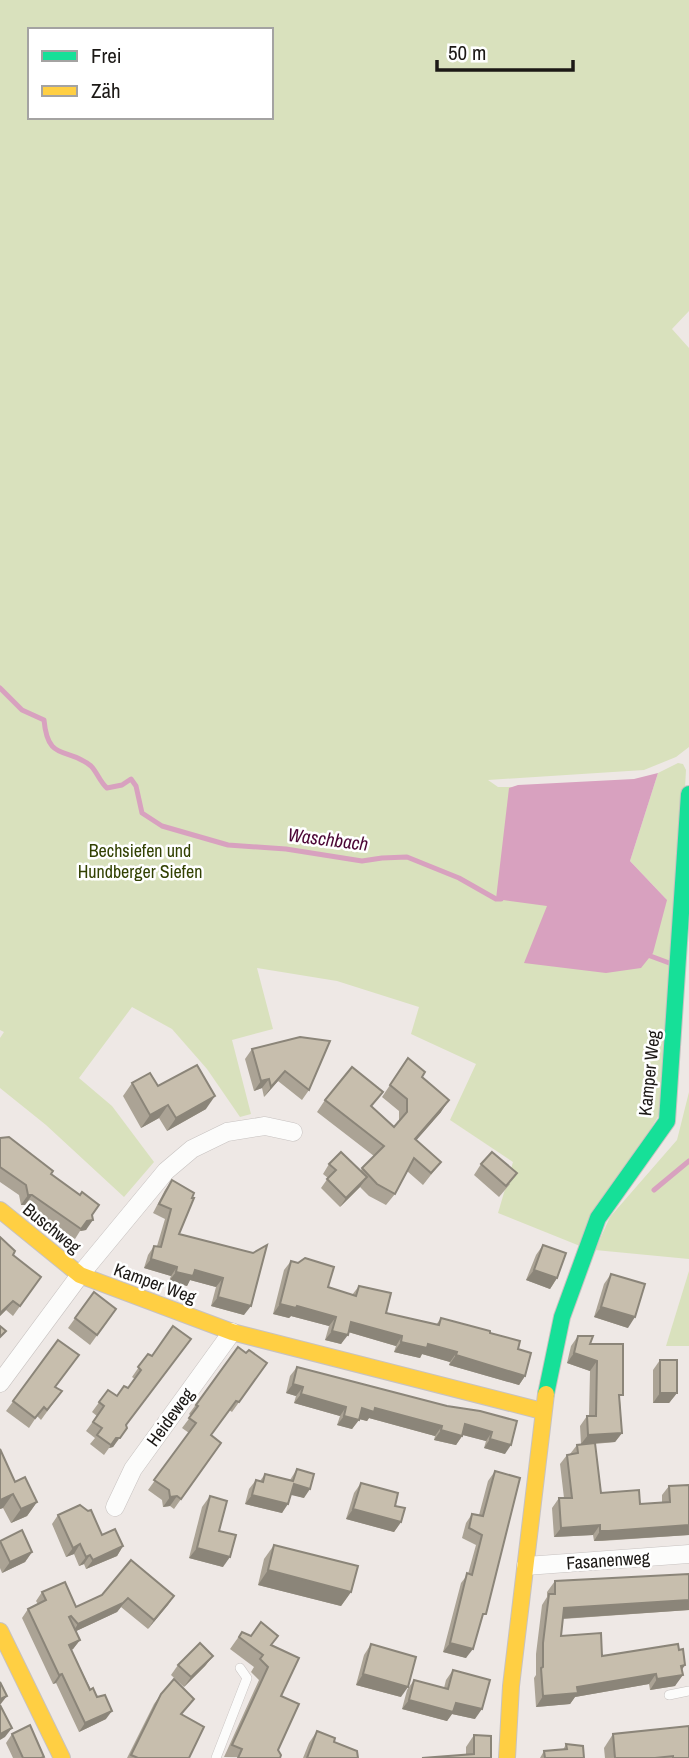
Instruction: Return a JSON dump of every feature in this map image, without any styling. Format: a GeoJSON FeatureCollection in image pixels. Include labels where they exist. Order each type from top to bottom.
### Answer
{"type":"FeatureCollection","features":[{"type":"Feature","properties":{"kind":"street","name":"Kamper Weg"},"geometry":{"type":"LineString","coordinates":[[507,1758],[511,1686],[542,1411],[562,1317],[598,1218],[667,1121],[689,794]]}},
{"type":"Feature","properties":{"kind":"street"},"geometry":{"type":"LineString","coordinates":[[0,1383],[80,1275],[166,1171],[192,1149],[227,1132],[264,1126],[293,1132]]}},
{"type":"Feature","properties":{"kind":"street","name":"Buschweg"},"geometry":{"type":"LineString","coordinates":[[0,1210],[80,1275]]}},
{"type":"Feature","properties":{"kind":"street","name":"Kamper Weg"},"geometry":{"type":"LineString","coordinates":[[80,1275],[232,1332],[542,1411]]}},
{"type":"Feature","properties":{"kind":"street","name":"Heideweg"},"geometry":{"type":"LineString","coordinates":[[115,1507],[133,1469],[232,1332]]}},
{"type":"Feature","properties":{"kind":"street","name":"Fasanenweg"},"geometry":{"type":"LineString","coordinates":[[526,1566],[689,1554]]}},
{"type":"Feature","properties":{"kind":"street"},"geometry":{"type":"LineString","coordinates":[[0,1631],[62,1758]]}},
{"type":"Feature","properties":{"kind":"lane"},"geometry":{"type":"LineString","coordinates":[[216,1758],[247,1678],[240,1668]]}},
{"type":"Feature","properties":{"kind":"lane"},"geometry":{"type":"LineString","coordinates":[[669,1695],[689,1691]]}},
{"type":"Feature","properties":{"kind":"green space","name":"Bechsiefen und Hundberger Siefen"},"geometry":{"type":"Polygon","coordinates":[[[0,0],[689,0],[689,311],[672,329],[689,348],[689,747],[676,757],[644,770],[488,780],[498,787],[514,787],[667,900],[630,861],[658,773],[678,763],[683,764],[686,770],[674,986],[674,1090],[580,1246],[498,1213],[513,1162],[450,1120],[476,1064],[411,1034],[419,1007],[337,981],[257,968],[273,1029],[232,1040],[251,1114],[240,1117],[207,1069],[172,1029],[132,1007],[79,1078],[112,1106],[154,1162],[124,1197],[46,1125],[0,1088],[0,1038],[4,1032],[0,1030],[0,0]]]}},
{"type":"Feature","properties":{"kind":"green space"},"geometry":{"type":"Polygon","coordinates":[[[689,1092],[689,1259],[595,1250],[610,1217],[677,1140],[689,1092]]]}},
{"type":"Feature","properties":{"kind":"green space"},"geometry":{"type":"Polygon","coordinates":[[[689,1271],[689,1346],[666,1346],[689,1271]]]}},
{"type":"Feature","properties":{"kind":"shaded area"},"geometry":{"type":"Polygon","coordinates":[[[658,773],[630,861],[667,900],[653,953],[641,968],[606,973],[524,963],[547,906],[496,899],[509,788],[518,785],[634,779],[658,773]]]}},
{"type":"Feature","properties":{"kind":"building"},"geometry":{"type":"Polygon","coordinates":[[[300,1037],[330,1041],[309,1090],[285,1071],[271,1087],[269,1079],[261,1081],[252,1049],[300,1037]]]}},
{"type":"Feature","properties":{"kind":"building"},"geometry":{"type":"Polygon","coordinates":[[[408,1058],[425,1072],[422,1077],[449,1100],[415,1139],[441,1162],[431,1173],[414,1158],[395,1194],[377,1184],[362,1168],[384,1146],[325,1100],[352,1067],[383,1092],[371,1106],[394,1127],[407,1112],[407,1099],[390,1085],[408,1058]]]}},
{"type":"Feature","properties":{"kind":"building"},"geometry":{"type":"Polygon","coordinates":[[[197,1065],[215,1096],[176,1118],[168,1105],[150,1115],[132,1083],[150,1073],[158,1086],[197,1065]]]}},
{"type":"Feature","properties":{"kind":"building"},"geometry":{"type":"Polygon","coordinates":[[[9,1137],[53,1171],[51,1174],[99,1205],[92,1215],[93,1220],[87,1221],[81,1229],[32,1195],[28,1195],[26,1185],[0,1167],[0,1138],[9,1137]]]}},
{"type":"Feature","properties":{"kind":"building"},"geometry":{"type":"Polygon","coordinates":[[[341,1152],[367,1177],[346,1198],[327,1179],[336,1170],[329,1164],[341,1152]]]}},
{"type":"Feature","properties":{"kind":"building"},"geometry":{"type":"Polygon","coordinates":[[[492,1152],[517,1173],[506,1186],[481,1164],[492,1152]]]}},
{"type":"Feature","properties":{"kind":"building"},"geometry":{"type":"Polygon","coordinates":[[[172,1180],[194,1193],[179,1234],[253,1253],[267,1245],[251,1306],[218,1297],[223,1278],[195,1270],[193,1276],[176,1272],[177,1267],[151,1259],[154,1246],[161,1247],[171,1209],[159,1204],[172,1180]]]}},
{"type":"Feature","properties":{"kind":"building"},"geometry":{"type":"Polygon","coordinates":[[[0,1237],[15,1251],[13,1255],[41,1277],[20,1306],[13,1301],[0,1313],[0,1237]]]}},
{"type":"Feature","properties":{"kind":"building"},"geometry":{"type":"Polygon","coordinates":[[[543,1245],[566,1253],[557,1278],[534,1270],[543,1245]]]}},
{"type":"Feature","properties":{"kind":"building"},"geometry":{"type":"Polygon","coordinates":[[[305,1258],[334,1267],[328,1287],[356,1296],[359,1286],[391,1293],[386,1313],[439,1325],[441,1318],[520,1341],[518,1349],[531,1353],[525,1376],[428,1344],[427,1348],[401,1342],[402,1336],[351,1322],[348,1335],[332,1331],[336,1317],[280,1304],[291,1261],[298,1263],[305,1258]]]}},
{"type":"Feature","properties":{"kind":"building"},"geometry":{"type":"Polygon","coordinates":[[[611,1274],[645,1284],[635,1317],[601,1307],[611,1274]]]}},
{"type":"Feature","properties":{"kind":"building"},"geometry":{"type":"Polygon","coordinates":[[[94,1292],[116,1309],[97,1335],[75,1318],[94,1292]]]}},
{"type":"Feature","properties":{"kind":"building"},"geometry":{"type":"Polygon","coordinates":[[[0,1326],[6,1331],[0,1337],[0,1326]]]}},
{"type":"Feature","properties":{"kind":"building"},"geometry":{"type":"Polygon","coordinates":[[[173,1326],[191,1339],[126,1425],[127,1428],[120,1438],[116,1438],[111,1445],[97,1435],[102,1428],[93,1422],[104,1406],[99,1402],[108,1390],[117,1396],[124,1386],[128,1388],[141,1370],[138,1367],[148,1354],[152,1356],[173,1326]]]}},
{"type":"Feature","properties":{"kind":"building"},"geometry":{"type":"Polygon","coordinates":[[[578,1336],[593,1336],[590,1344],[623,1344],[623,1395],[619,1395],[622,1433],[588,1435],[587,1416],[596,1416],[597,1361],[574,1353],[578,1336]]]}},
{"type":"Feature","properties":{"kind":"building"},"geometry":{"type":"Polygon","coordinates":[[[58,1340],[79,1355],[55,1387],[62,1391],[47,1410],[44,1407],[35,1418],[13,1401],[58,1340]]]}},
{"type":"Feature","properties":{"kind":"building"},"geometry":{"type":"Polygon","coordinates":[[[238,1347],[246,1353],[249,1350],[267,1363],[211,1435],[221,1443],[181,1499],[177,1496],[170,1497],[169,1490],[154,1480],[196,1423],[189,1418],[198,1406],[196,1405],[238,1347]]]}},
{"type":"Feature","properties":{"kind":"building"},"geometry":{"type":"Polygon","coordinates":[[[660,1360],[677,1360],[677,1393],[660,1393],[660,1360]]]}},
{"type":"Feature","properties":{"kind":"building"},"geometry":{"type":"Polygon","coordinates":[[[297,1367],[447,1406],[517,1421],[511,1445],[490,1439],[492,1432],[465,1424],[462,1436],[441,1430],[442,1426],[375,1408],[374,1412],[362,1408],[359,1420],[344,1416],[346,1407],[301,1394],[303,1387],[293,1384],[297,1367]]]}},
{"type":"Feature","properties":{"kind":"building"},"geometry":{"type":"Polygon","coordinates":[[[595,1443],[601,1493],[639,1490],[640,1504],[670,1502],[669,1486],[689,1485],[689,1525],[609,1531],[600,1531],[600,1525],[561,1528],[559,1498],[572,1498],[567,1455],[578,1453],[577,1445],[595,1443]]]}},
{"type":"Feature","properties":{"kind":"building"},"geometry":{"type":"Polygon","coordinates":[[[0,1449],[15,1482],[25,1477],[37,1502],[21,1509],[13,1494],[0,1500],[0,1449]]]}},
{"type":"Feature","properties":{"kind":"building"},"geometry":{"type":"Polygon","coordinates":[[[297,1469],[314,1474],[310,1489],[294,1484],[288,1504],[252,1495],[256,1480],[263,1482],[265,1474],[293,1481],[297,1469]]]}},
{"type":"Feature","properties":{"kind":"building"},"geometry":{"type":"Polygon","coordinates":[[[495,1471],[520,1478],[486,1614],[483,1614],[473,1649],[450,1643],[467,1573],[472,1575],[482,1535],[469,1528],[472,1514],[483,1516],[495,1471]]]}},
{"type":"Feature","properties":{"kind":"building"},"geometry":{"type":"Polygon","coordinates":[[[361,1483],[398,1493],[395,1506],[405,1508],[401,1522],[353,1509],[361,1483]]]}},
{"type":"Feature","properties":{"kind":"building"},"geometry":{"type":"Polygon","coordinates":[[[210,1496],[227,1501],[219,1531],[236,1535],[230,1557],[197,1548],[210,1496]]]}},
{"type":"Feature","properties":{"kind":"building"},"geometry":{"type":"Polygon","coordinates":[[[80,1505],[88,1511],[91,1510],[102,1535],[115,1529],[123,1546],[93,1560],[90,1555],[86,1557],[80,1544],[73,1548],[58,1515],[80,1505]]]}},
{"type":"Feature","properties":{"kind":"building"},"geometry":{"type":"Polygon","coordinates":[[[22,1530],[32,1552],[10,1562],[0,1541],[22,1530]]]}},
{"type":"Feature","properties":{"kind":"building"},"geometry":{"type":"Polygon","coordinates":[[[274,1545],[358,1566],[351,1592],[268,1570],[274,1545]]]}},
{"type":"Feature","properties":{"kind":"building"},"geometry":{"type":"Polygon","coordinates":[[[131,1560],[174,1596],[154,1620],[128,1598],[123,1603],[78,1624],[69,1617],[80,1640],[69,1645],[90,1690],[93,1688],[97,1697],[105,1695],[112,1711],[85,1723],[28,1609],[46,1600],[42,1592],[65,1582],[76,1607],[102,1595],[131,1560]]]}},
{"type":"Feature","properties":{"kind":"building"},"geometry":{"type":"Polygon","coordinates":[[[689,1574],[689,1600],[564,1608],[561,1636],[601,1633],[602,1656],[678,1644],[679,1650],[683,1649],[683,1675],[657,1679],[656,1674],[577,1687],[578,1693],[543,1696],[543,1643],[549,1594],[555,1594],[555,1581],[689,1574]]]}},
{"type":"Feature","properties":{"kind":"building"},"geometry":{"type":"Polygon","coordinates":[[[261,1622],[278,1636],[271,1645],[299,1658],[281,1696],[299,1704],[278,1750],[280,1758],[238,1758],[242,1749],[232,1745],[268,1667],[260,1659],[263,1655],[239,1637],[242,1632],[251,1636],[261,1622]]]}},
{"type":"Feature","properties":{"kind":"building"},"geometry":{"type":"Polygon","coordinates":[[[200,1643],[213,1656],[191,1677],[178,1665],[200,1643]]]}},
{"type":"Feature","properties":{"kind":"building"},"geometry":{"type":"Polygon","coordinates":[[[371,1644],[416,1657],[408,1687],[363,1674],[371,1644]]]}},
{"type":"Feature","properties":{"kind":"building"},"geometry":{"type":"Polygon","coordinates":[[[453,1670],[490,1680],[482,1709],[456,1703],[453,1712],[409,1700],[414,1680],[448,1689],[453,1670]]]}},
{"type":"Feature","properties":{"kind":"building"},"geometry":{"type":"Polygon","coordinates":[[[174,1679],[194,1699],[181,1714],[204,1727],[189,1758],[138,1758],[131,1755],[161,1694],[174,1679]]]}},
{"type":"Feature","properties":{"kind":"building"},"geometry":{"type":"Polygon","coordinates":[[[0,1682],[7,1696],[0,1699],[0,1682]]]}},
{"type":"Feature","properties":{"kind":"building"},"geometry":{"type":"Polygon","coordinates":[[[0,1705],[12,1728],[0,1734],[0,1705]]]}},
{"type":"Feature","properties":{"kind":"building"},"geometry":{"type":"Polygon","coordinates":[[[30,1725],[44,1757],[23,1758],[12,1734],[30,1725]]]}},
{"type":"Feature","properties":{"kind":"building"},"geometry":{"type":"Polygon","coordinates":[[[689,1726],[689,1758],[615,1758],[613,1734],[689,1726]]]}},
{"type":"Feature","properties":{"kind":"building"},"geometry":{"type":"Polygon","coordinates":[[[317,1731],[335,1738],[334,1742],[357,1751],[358,1758],[307,1758],[317,1731]]]}},
{"type":"Feature","properties":{"kind":"building"},"geometry":{"type":"Polygon","coordinates":[[[474,1735],[491,1736],[491,1758],[422,1758],[474,1754],[474,1735]]]}},
{"type":"Feature","properties":{"kind":"building"},"geometry":{"type":"Polygon","coordinates":[[[566,1744],[583,1746],[584,1758],[545,1758],[544,1751],[567,1749],[566,1744]]]}},
{"type":"Feature","properties":{"kind":"waterway","name":"Waschbach"},"geometry":{"type":"LineString","coordinates":[[0,688],[22,710],[44,720],[46,734],[54,748],[91,766],[107,788],[122,785],[131,779],[136,786],[142,813],[162,826],[228,845],[286,849],[362,861],[407,857],[501,899]]}},
{"type":"Feature","properties":{"kind":"waterway","name":"Waschbach"},"geometry":{"type":"LineString","coordinates":[[645,954],[672,964]]}},
{"type":"Feature","properties":{"kind":"waterway"},"geometry":{"type":"LineString","coordinates":[[654,1190],[689,1161]]}},
{"type":"Feature","properties":{"kind":"traffic: fast"},"geometry":{"type":"LineString","coordinates":[[546,1394],[562,1317],[598,1218],[667,1121],[689,794]]}},
{"type":"Feature","properties":{"kind":"traffic: slow"},"geometry":{"type":"LineString","coordinates":[[0,1210],[80,1275],[232,1332],[542,1411]]}},
{"type":"Feature","properties":{"kind":"traffic: slow"},"geometry":{"type":"LineString","coordinates":[[507,1758],[511,1686],[546,1394]]}},
{"type":"Feature","properties":{"kind":"traffic: slow"},"geometry":{"type":"LineString","coordinates":[[0,1631],[62,1758]]}}]}
